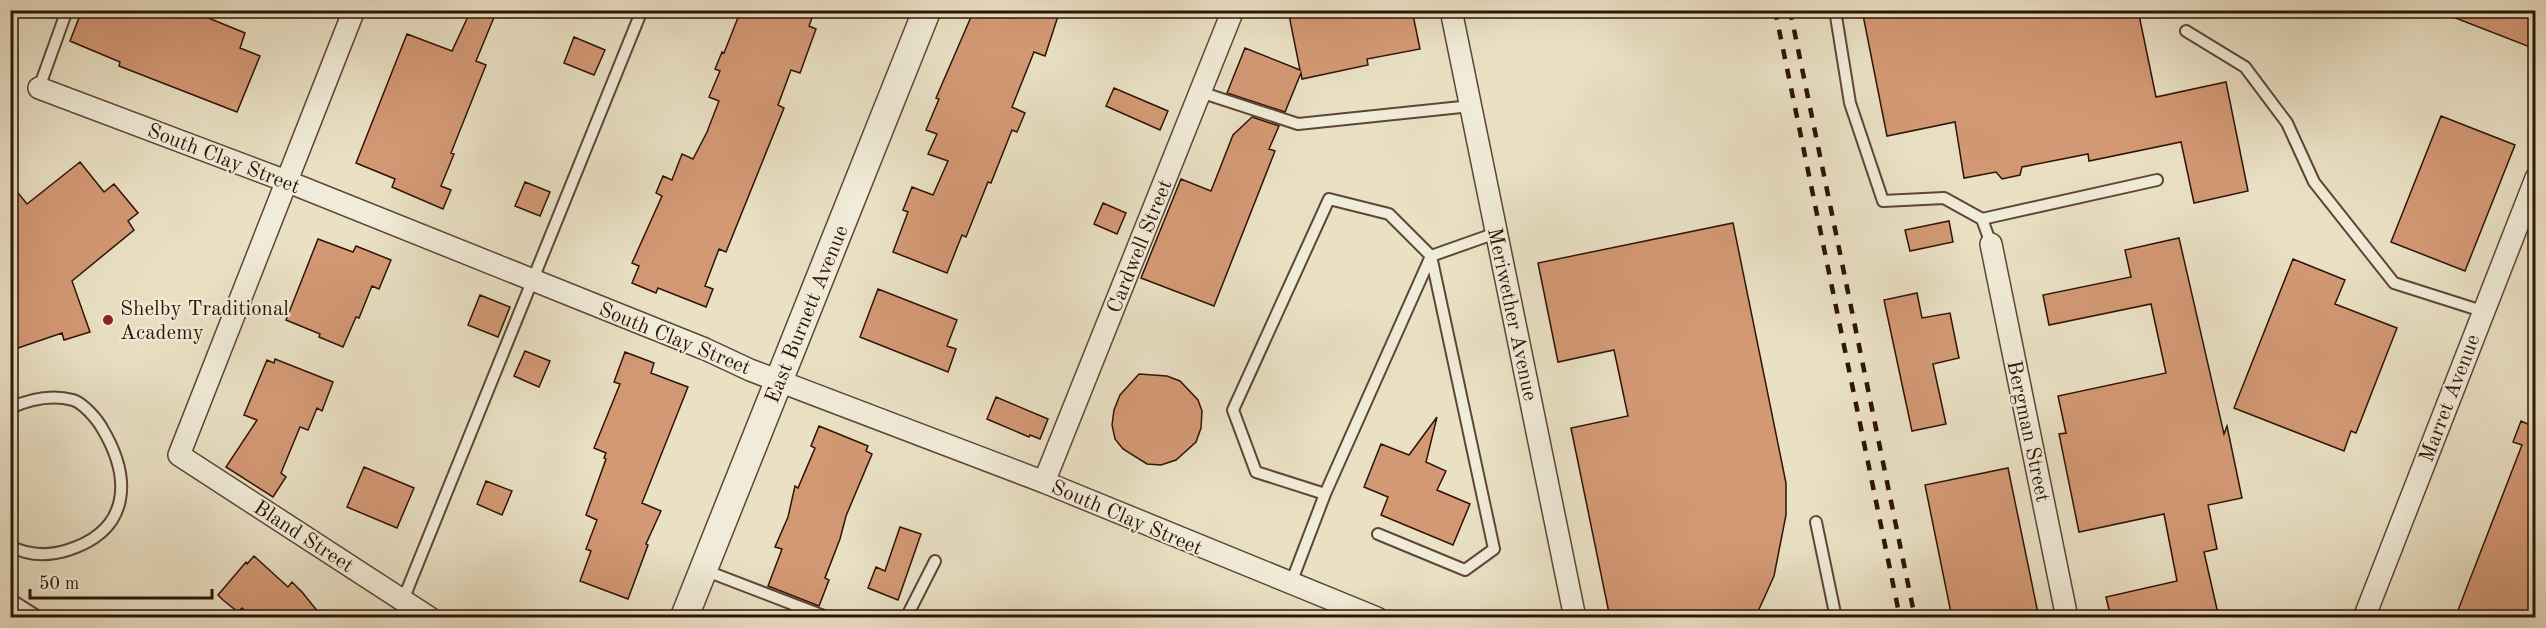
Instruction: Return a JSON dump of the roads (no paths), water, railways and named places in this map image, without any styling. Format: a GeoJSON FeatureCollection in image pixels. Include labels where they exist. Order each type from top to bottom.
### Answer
{"type":"FeatureCollection","features":[{"type":"Feature","properties":{"kind":"street"},"geometry":{"type":"LineString","coordinates":[[286,181],[354,10]]}},
{"type":"Feature","properties":{"kind":"street","name":"East Burnett Avenue"},"geometry":{"type":"LineString","coordinates":[[684,618],[927,10]]}},
{"type":"Feature","properties":{"kind":"street","name":"Cardwell Street"},"geometry":{"type":"LineString","coordinates":[[1044,482],[1233,10]]}},
{"type":"Feature","properties":{"kind":"street","name":"Meriwether Avenue"},"geometry":{"type":"LineString","coordinates":[[1451,10],[1575,618]]}},
{"type":"Feature","properties":{"kind":"street","name":"South Clay Street"},"geometry":{"type":"LineString","coordinates":[[39,88],[286,181],[779,381],[1044,482],[1377,618]]}},
{"type":"Feature","properties":{"kind":"street","name":"Marret Avenue"},"geometry":{"type":"LineString","coordinates":[[2364,618],[2535,178]]}},
{"type":"Feature","properties":{"kind":"street","name":"Bland Street"},"geometry":{"type":"LineString","coordinates":[[286,181],[179,454],[430,618]]}},
{"type":"Feature","properties":{"kind":"street","name":"Bergman Street"},"geometry":{"type":"LineString","coordinates":[[1991,244],[2067,618]]}},
{"type":"Feature","properties":{"kind":"lane"},"geometry":{"type":"LineString","coordinates":[[39,88],[67,10]]}},
{"type":"Feature","properties":{"kind":"lane"},"geometry":{"type":"LineString","coordinates":[[403,600],[642,10]]}},
{"type":"Feature","properties":{"kind":"lane"},"geometry":{"type":"LineString","coordinates":[[1835,10],[1850,103],[1882,201],[1944,198],[1982,219],[1991,244]]}},
{"type":"Feature","properties":{"kind":"lane"},"geometry":{"type":"LineString","coordinates":[[2186,31],[2245,67],[2287,123],[2314,182],[2394,283],[2482,311]]}},
{"type":"Feature","properties":{"kind":"lane"},"geometry":{"type":"LineString","coordinates":[[1200,92],[1298,124],[1471,106]]}},
{"type":"Feature","properties":{"kind":"lane"},"geometry":{"type":"LineString","coordinates":[[1982,219],[2157,180]]}},
{"type":"Feature","properties":{"kind":"lane"},"geometry":{"type":"LineString","coordinates":[[1325,494],[1256,472],[1233,410],[1329,199],[1389,214],[1431,256],[1494,549],[1465,570],[1378,534]]}},
{"type":"Feature","properties":{"kind":"lane"},"geometry":{"type":"LineString","coordinates":[[1291,584],[1325,494],[1431,256],[1496,233]]}},
{"type":"Feature","properties":{"kind":"lane"},"geometry":{"type":"LineString","coordinates":[[10,408],[28,400],[52,398],[75,400],[98,421],[113,446],[123,485],[109,526],[82,545],[51,555],[21,551],[10,546]]}},
{"type":"Feature","properties":{"kind":"lane"},"geometry":{"type":"LineString","coordinates":[[1816,522],[1836,618]]}},
{"type":"Feature","properties":{"kind":"lane"},"geometry":{"type":"LineString","coordinates":[[906,618],[935,561]]}},
{"type":"Feature","properties":{"kind":"lane"},"geometry":{"type":"LineString","coordinates":[[703,570],[829,618]]}},
{"type":"Feature","properties":{"kind":"lane"},"geometry":{"type":"LineString","coordinates":[[10,599],[40,618]]}},
{"type":"Feature","properties":{"kind":"railway"},"geometry":{"type":"LineString","coordinates":[[1775,10],[1900,618]]}},
{"type":"Feature","properties":{"kind":"railway"},"geometry":{"type":"LineString","coordinates":[[1790,10],[1915,618]]}},
{"type":"Feature","properties":{"kind":"place","name":"Shelby Traditional Academy"},"geometry":{"type":"Point","coordinates":[108,320]}}]}
